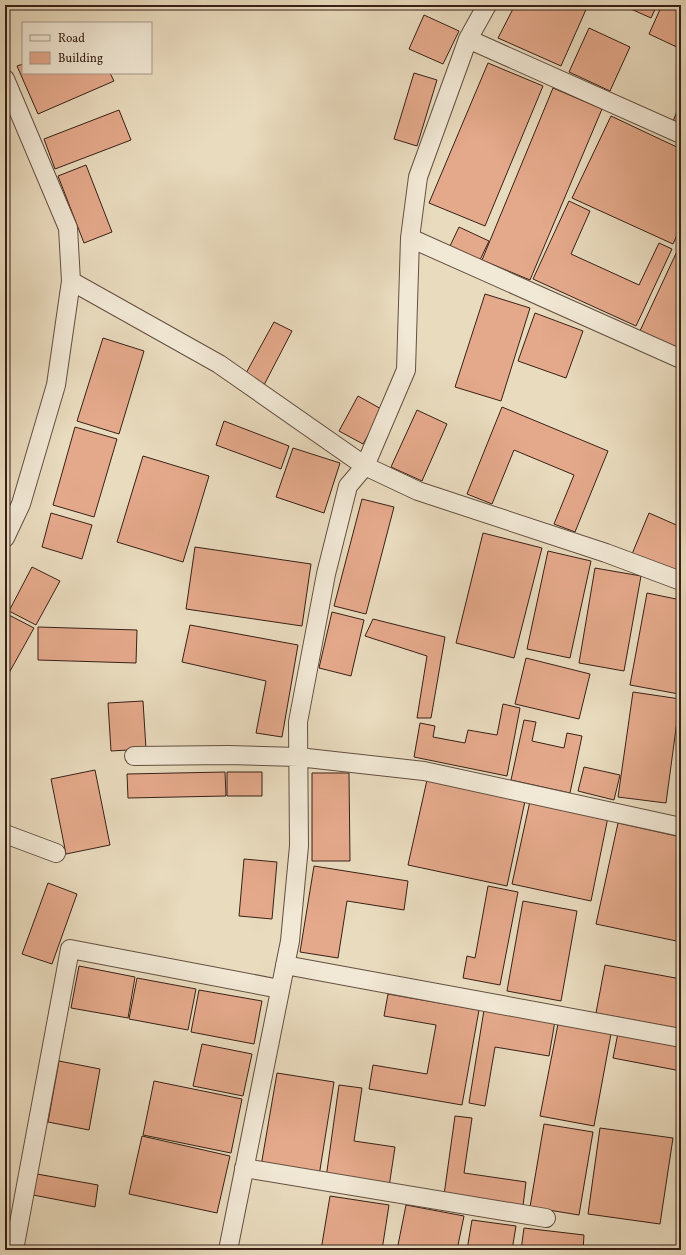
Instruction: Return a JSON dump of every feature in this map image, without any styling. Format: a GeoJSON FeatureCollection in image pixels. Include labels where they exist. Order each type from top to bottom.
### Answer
{"type":"FeatureCollection","features":[{"type":"Feature","properties":{"kind":"street"},"geometry":{"type":"LineString","coordinates":[[228,1250],[290,942],[299,846],[298,722],[326,574],[348,486],[365,466],[406,370],[410,238],[418,177],[468,39],[487,5]]}},
{"type":"Feature","properties":{"kind":"street"},"geometry":{"type":"LineString","coordinates":[[468,39],[681,134]]}},
{"type":"Feature","properties":{"kind":"street"},"geometry":{"type":"LineString","coordinates":[[5,79],[68,228],[71,281],[56,385],[20,504],[5,538]]}},
{"type":"Feature","properties":{"kind":"street"},"geometry":{"type":"LineString","coordinates":[[410,238],[681,359]]}},
{"type":"Feature","properties":{"kind":"street"},"geometry":{"type":"LineString","coordinates":[[71,281],[219,364],[365,466],[418,491],[606,553],[681,581]]}},
{"type":"Feature","properties":{"kind":"street"},"geometry":{"type":"LineString","coordinates":[[134,756],[228,754],[298,757],[424,771],[681,827]]}},
{"type":"Feature","properties":{"kind":"street"},"geometry":{"type":"LineString","coordinates":[[5,834],[56,853]]}},
{"type":"Feature","properties":{"kind":"street"},"geometry":{"type":"LineString","coordinates":[[14,1250],[70,949],[280,989]]}},
{"type":"Feature","properties":{"kind":"street"},"geometry":{"type":"LineString","coordinates":[[285,965],[681,1038]]}},
{"type":"Feature","properties":{"kind":"street"},"geometry":{"type":"LineString","coordinates":[[244,1168],[546,1218]]}},
{"type":"Feature","properties":{"kind":"building"},"geometry":{"type":"Polygon","coordinates":[[[515,5],[588,5],[561,66],[498,38],[515,5]]]}},
{"type":"Feature","properties":{"kind":"building"},"geometry":{"type":"Polygon","coordinates":[[[622,5],[657,5],[651,18],[622,5]]]}},
{"type":"Feature","properties":{"kind":"building"},"geometry":{"type":"Polygon","coordinates":[[[662,5],[681,5],[681,49],[649,34],[662,5]]]}},
{"type":"Feature","properties":{"kind":"building"},"geometry":{"type":"Polygon","coordinates":[[[424,15],[459,31],[443,64],[409,49],[424,15]]]}},
{"type":"Feature","properties":{"kind":"building"},"geometry":{"type":"Polygon","coordinates":[[[589,28],[630,47],[610,91],[569,72],[589,28]]]}},
{"type":"Feature","properties":{"kind":"building"},"geometry":{"type":"Polygon","coordinates":[[[488,63],[543,86],[485,226],[429,203],[488,63]]]}},
{"type":"Feature","properties":{"kind":"building"},"geometry":{"type":"Polygon","coordinates":[[[22,64],[22,74],[110,74],[114,81],[38,114],[17,66],[22,64]]]}},
{"type":"Feature","properties":{"kind":"building"},"geometry":{"type":"Polygon","coordinates":[[[414,73],[437,80],[417,146],[394,139],[414,73]]]}},
{"type":"Feature","properties":{"kind":"building"},"geometry":{"type":"Polygon","coordinates":[[[553,88],[602,109],[530,280],[482,260],[553,88]]]}},
{"type":"Feature","properties":{"kind":"building"},"geometry":{"type":"Polygon","coordinates":[[[681,102],[681,124],[673,121],[681,102]]]}},
{"type":"Feature","properties":{"kind":"building"},"geometry":{"type":"Polygon","coordinates":[[[119,110],[131,140],[55,169],[44,139],[119,110]]]}},
{"type":"Feature","properties":{"kind":"building"},"geometry":{"type":"Polygon","coordinates":[[[611,116],[681,149],[681,226],[673,244],[572,198],[611,116]]]}},
{"type":"Feature","properties":{"kind":"building"},"geometry":{"type":"Polygon","coordinates":[[[86,165],[112,232],[84,243],[58,176],[86,165]]]}},
{"type":"Feature","properties":{"kind":"building"},"geometry":{"type":"Polygon","coordinates":[[[569,201],[590,211],[571,254],[639,285],[659,243],[672,249],[636,326],[533,279],[569,201]]]}},
{"type":"Feature","properties":{"kind":"building"},"geometry":{"type":"Polygon","coordinates":[[[459,227],[489,241],[480,260],[450,246],[459,227]]]}},
{"type":"Feature","properties":{"kind":"building"},"geometry":{"type":"Polygon","coordinates":[[[679,247],[681,247],[681,352],[639,333],[679,247]]]}},
{"type":"Feature","properties":{"kind":"building"},"geometry":{"type":"Polygon","coordinates":[[[485,294],[530,308],[501,401],[455,387],[485,294]]]}},
{"type":"Feature","properties":{"kind":"building"},"geometry":{"type":"Polygon","coordinates":[[[535,313],[583,331],[566,378],[518,361],[535,313]]]}},
{"type":"Feature","properties":{"kind":"building"},"geometry":{"type":"Polygon","coordinates":[[[274,322],[292,331],[264,385],[245,375],[274,322]]]}},
{"type":"Feature","properties":{"kind":"building"},"geometry":{"type":"Polygon","coordinates":[[[103,338],[144,351],[119,434],[77,421],[103,338]]]}},
{"type":"Feature","properties":{"kind":"building"},"geometry":{"type":"Polygon","coordinates":[[[358,396],[383,410],[363,444],[339,431],[358,396]]]}},
{"type":"Feature","properties":{"kind":"building"},"geometry":{"type":"Polygon","coordinates":[[[502,407],[608,451],[575,532],[554,524],[574,475],[514,450],[492,504],[467,494],[502,407]]]}},
{"type":"Feature","properties":{"kind":"building"},"geometry":{"type":"Polygon","coordinates":[[[417,410],[447,424],[422,481],[391,467],[417,410]]]}},
{"type":"Feature","properties":{"kind":"building"},"geometry":{"type":"Polygon","coordinates":[[[224,421],[289,446],[281,469],[216,445],[224,421]]]}},
{"type":"Feature","properties":{"kind":"building"},"geometry":{"type":"Polygon","coordinates":[[[75,427],[117,439],[94,517],[53,505],[75,427]]]}},
{"type":"Feature","properties":{"kind":"building"},"geometry":{"type":"Polygon","coordinates":[[[293,448],[340,463],[324,513],[276,497],[293,448]]]}},
{"type":"Feature","properties":{"kind":"building"},"geometry":{"type":"Polygon","coordinates":[[[143,456],[209,476],[183,562],[117,542],[143,456]]]}},
{"type":"Feature","properties":{"kind":"building"},"geometry":{"type":"Polygon","coordinates":[[[362,499],[394,507],[366,614],[334,606],[362,499]]]}},
{"type":"Feature","properties":{"kind":"building"},"geometry":{"type":"Polygon","coordinates":[[[51,513],[92,525],[82,559],[42,547],[51,513]]]}},
{"type":"Feature","properties":{"kind":"building"},"geometry":{"type":"Polygon","coordinates":[[[649,513],[681,527],[681,575],[632,554],[649,513]]]}},
{"type":"Feature","properties":{"kind":"building"},"geometry":{"type":"Polygon","coordinates":[[[483,533],[542,548],[514,658],[456,643],[483,533]]]}},
{"type":"Feature","properties":{"kind":"building"},"geometry":{"type":"Polygon","coordinates":[[[195,547],[311,564],[302,626],[186,609],[195,547]]]}},
{"type":"Feature","properties":{"kind":"building"},"geometry":{"type":"Polygon","coordinates":[[[548,551],[591,561],[570,658],[527,649],[548,551]]]}},
{"type":"Feature","properties":{"kind":"building"},"geometry":{"type":"Polygon","coordinates":[[[32,567],[60,581],[36,625],[9,611],[32,567]]]}},
{"type":"Feature","properties":{"kind":"building"},"geometry":{"type":"Polygon","coordinates":[[[595,568],[641,576],[624,671],[579,663],[595,568]]]}},
{"type":"Feature","properties":{"kind":"building"},"geometry":{"type":"Polygon","coordinates":[[[647,593],[681,600],[681,686],[679,694],[630,685],[647,593]]]}},
{"type":"Feature","properties":{"kind":"building"},"geometry":{"type":"Polygon","coordinates":[[[332,612],[364,620],[351,676],[319,668],[332,612]]]}},
{"type":"Feature","properties":{"kind":"building"},"geometry":{"type":"Polygon","coordinates":[[[7,614],[34,628],[9,673],[5,670],[5,618],[7,614]]]}},
{"type":"Feature","properties":{"kind":"building"},"geometry":{"type":"Polygon","coordinates":[[[373,619],[445,637],[431,718],[417,718],[427,656],[365,636],[373,619]]]}},
{"type":"Feature","properties":{"kind":"building"},"geometry":{"type":"Polygon","coordinates":[[[190,625],[298,645],[282,737],[256,733],[266,681],[182,662],[190,625]]]}},
{"type":"Feature","properties":{"kind":"building"},"geometry":{"type":"Polygon","coordinates":[[[38,627],[137,630],[136,663],[38,660],[38,627]]]}},
{"type":"Feature","properties":{"kind":"building"},"geometry":{"type":"Polygon","coordinates":[[[526,658],[590,674],[579,719],[515,704],[526,658]]]}},
{"type":"Feature","properties":{"kind":"building"},"geometry":{"type":"Polygon","coordinates":[[[633,692],[680,699],[666,803],[618,797],[633,692]]]}},
{"type":"Feature","properties":{"kind":"building"},"geometry":{"type":"Polygon","coordinates":[[[143,701],[146,749],[111,751],[108,703],[143,701]]]}},
{"type":"Feature","properties":{"kind":"building"},"geometry":{"type":"Polygon","coordinates":[[[503,704],[520,708],[507,776],[414,757],[420,723],[435,726],[433,737],[465,743],[468,730],[497,735],[503,704]]]}},
{"type":"Feature","properties":{"kind":"building"},"geometry":{"type":"Polygon","coordinates":[[[524,720],[536,722],[532,741],[564,748],[567,733],[582,736],[570,793],[511,780],[524,720]]]}},
{"type":"Feature","properties":{"kind":"building"},"geometry":{"type":"Polygon","coordinates":[[[584,767],[620,775],[614,800],[578,791],[584,767]]]}},
{"type":"Feature","properties":{"kind":"building"},"geometry":{"type":"Polygon","coordinates":[[[95,770],[110,845],[66,854],[51,779],[95,770]]]}},
{"type":"Feature","properties":{"kind":"building"},"geometry":{"type":"Polygon","coordinates":[[[225,772],[226,796],[128,798],[127,774],[225,772]]]}},
{"type":"Feature","properties":{"kind":"building"},"geometry":{"type":"Polygon","coordinates":[[[227,772],[262,772],[262,796],[227,796],[227,772]]]}},
{"type":"Feature","properties":{"kind":"building"},"geometry":{"type":"Polygon","coordinates":[[[312,773],[349,773],[350,861],[312,861],[312,773]]]}},
{"type":"Feature","properties":{"kind":"building"},"geometry":{"type":"Polygon","coordinates":[[[427,780],[525,801],[507,886],[408,865],[427,780]]]}},
{"type":"Feature","properties":{"kind":"building"},"geometry":{"type":"Polygon","coordinates":[[[530,801],[608,817],[591,901],[512,884],[530,801]]]}},
{"type":"Feature","properties":{"kind":"building"},"geometry":{"type":"Polygon","coordinates":[[[618,823],[681,837],[681,942],[596,924],[618,823]]]}},
{"type":"Feature","properties":{"kind":"building"},"geometry":{"type":"Polygon","coordinates":[[[244,859],[277,862],[272,919],[239,916],[244,859]]]}},
{"type":"Feature","properties":{"kind":"building"},"geometry":{"type":"Polygon","coordinates":[[[314,866],[408,881],[404,910],[347,901],[338,958],[300,952],[314,866]]]}},
{"type":"Feature","properties":{"kind":"building"},"geometry":{"type":"Polygon","coordinates":[[[48,883],[77,894],[52,964],[22,954],[48,883]]]}},
{"type":"Feature","properties":{"kind":"building"},"geometry":{"type":"Polygon","coordinates":[[[488,886],[518,892],[500,985],[463,978],[467,956],[475,958],[488,886]]]}},
{"type":"Feature","properties":{"kind":"building"},"geometry":{"type":"Polygon","coordinates":[[[523,901],[577,911],[561,1001],[507,991],[523,901]]]}},
{"type":"Feature","properties":{"kind":"building"},"geometry":{"type":"Polygon","coordinates":[[[605,965],[681,979],[681,1029],[596,1013],[605,965]]]}},
{"type":"Feature","properties":{"kind":"building"},"geometry":{"type":"Polygon","coordinates":[[[79,966],[135,977],[128,1018],[71,1008],[79,966]]]}},
{"type":"Feature","properties":{"kind":"building"},"geometry":{"type":"Polygon","coordinates":[[[137,978],[196,989],[188,1030],[129,1019],[137,978]]]}},
{"type":"Feature","properties":{"kind":"building"},"geometry":{"type":"Polygon","coordinates":[[[199,990],[262,1001],[254,1044],[191,1032],[199,990]]]}},
{"type":"Feature","properties":{"kind":"building"},"geometry":{"type":"Polygon","coordinates":[[[388,994],[479,1010],[462,1105],[369,1089],[373,1065],[427,1074],[436,1025],[384,1016],[388,994]]]}},
{"type":"Feature","properties":{"kind":"building"},"geometry":{"type":"Polygon","coordinates":[[[484,1010],[555,1021],[549,1056],[495,1047],[485,1106],[469,1103],[484,1010]]]}},
{"type":"Feature","properties":{"kind":"building"},"geometry":{"type":"Polygon","coordinates":[[[558,1024],[611,1034],[594,1126],[540,1116],[558,1024]]]}},
{"type":"Feature","properties":{"kind":"building"},"geometry":{"type":"Polygon","coordinates":[[[618,1033],[681,1045],[681,1071],[613,1058],[618,1033]]]}},
{"type":"Feature","properties":{"kind":"building"},"geometry":{"type":"Polygon","coordinates":[[[202,1044],[252,1054],[243,1096],[193,1086],[202,1044]]]}},
{"type":"Feature","properties":{"kind":"building"},"geometry":{"type":"Polygon","coordinates":[[[59,1061],[100,1069],[89,1130],[48,1122],[59,1061]]]}},
{"type":"Feature","properties":{"kind":"building"},"geometry":{"type":"Polygon","coordinates":[[[277,1073],[334,1082],[319,1176],[261,1166],[277,1073]]]}},
{"type":"Feature","properties":{"kind":"building"},"geometry":{"type":"Polygon","coordinates":[[[154,1081],[242,1099],[231,1153],[143,1135],[154,1081]]]}},
{"type":"Feature","properties":{"kind":"building"},"geometry":{"type":"Polygon","coordinates":[[[339,1085],[362,1088],[354,1141],[395,1147],[389,1187],[326,1178],[339,1085]]]}},
{"type":"Feature","properties":{"kind":"building"},"geometry":{"type":"Polygon","coordinates":[[[455,1116],[472,1118],[464,1173],[526,1182],[523,1206],[444,1195],[455,1116]]]}},
{"type":"Feature","properties":{"kind":"building"},"geometry":{"type":"Polygon","coordinates":[[[544,1124],[593,1132],[579,1215],[530,1207],[544,1124]]]}},
{"type":"Feature","properties":{"kind":"building"},"geometry":{"type":"Polygon","coordinates":[[[600,1128],[673,1138],[660,1224],[588,1214],[600,1128]]]}},
{"type":"Feature","properties":{"kind":"building"},"geometry":{"type":"Polygon","coordinates":[[[142,1136],[230,1156],[217,1213],[129,1194],[142,1136]]]}},
{"type":"Feature","properties":{"kind":"building"},"geometry":{"type":"Polygon","coordinates":[[[37,1174],[98,1185],[95,1207],[33,1195],[37,1174]]]}},
{"type":"Feature","properties":{"kind":"building"},"geometry":{"type":"Polygon","coordinates":[[[330,1196],[389,1205],[382,1250],[321,1250],[330,1196]]]}},
{"type":"Feature","properties":{"kind":"building"},"geometry":{"type":"Polygon","coordinates":[[[406,1205],[464,1216],[457,1250],[397,1250],[406,1205]]]}},
{"type":"Feature","properties":{"kind":"building"},"geometry":{"type":"Polygon","coordinates":[[[472,1220],[516,1226],[512,1250],[467,1250],[472,1220]]]}},
{"type":"Feature","properties":{"kind":"building"},"geometry":{"type":"Polygon","coordinates":[[[524,1228],[584,1235],[583,1250],[521,1250],[524,1228]]]}}]}
